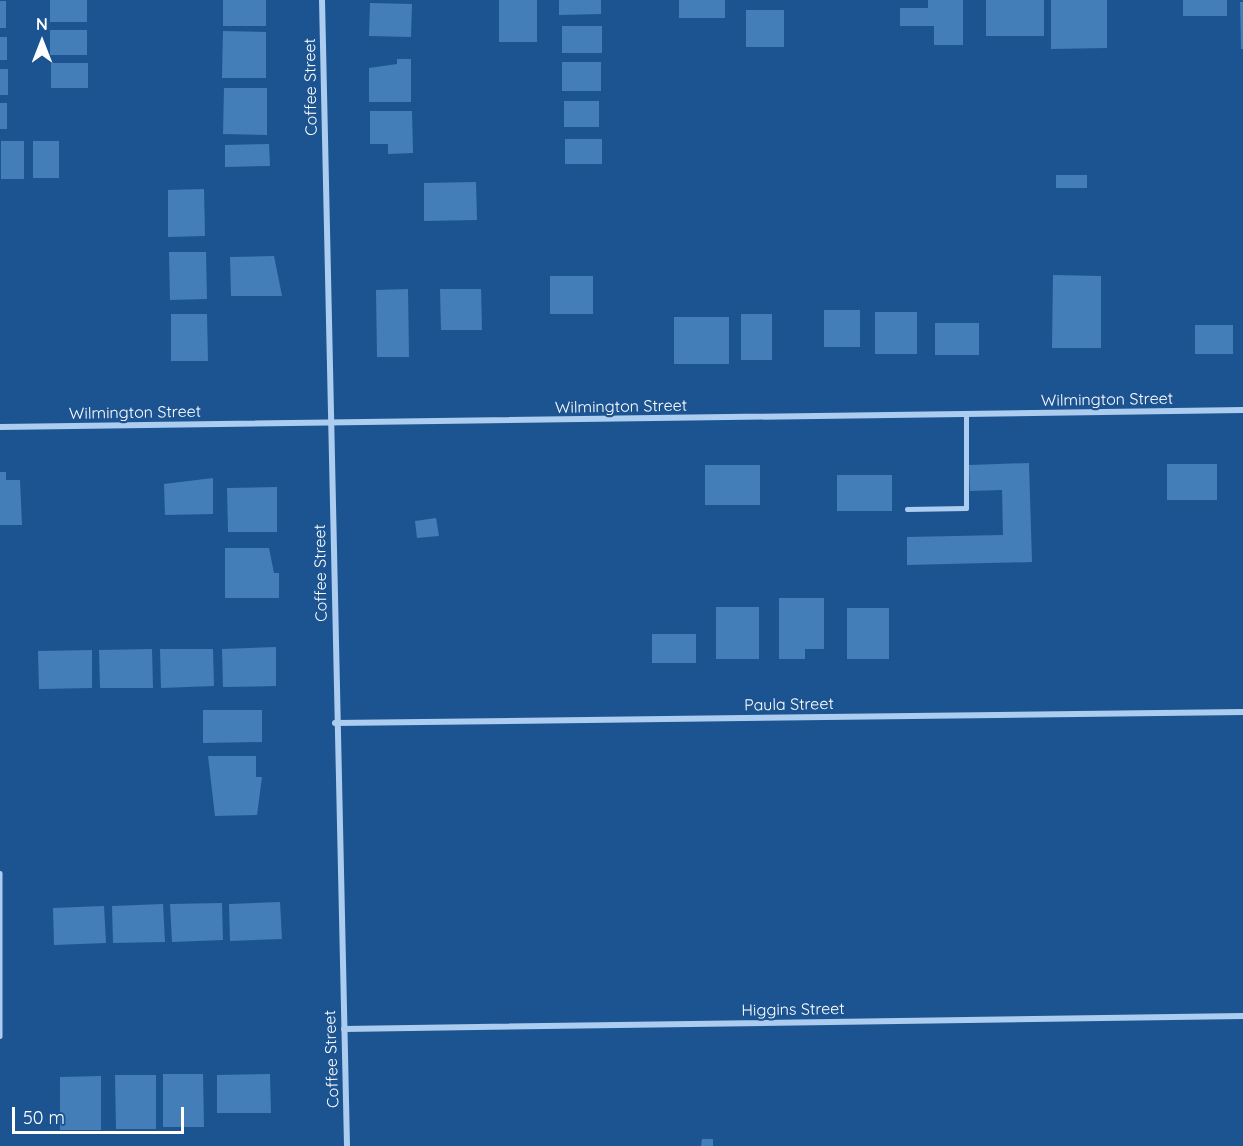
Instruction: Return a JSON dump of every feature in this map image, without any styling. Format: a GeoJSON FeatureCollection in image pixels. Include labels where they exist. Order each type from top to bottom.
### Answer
{"type":"FeatureCollection","features":[{"type":"Feature","properties":{"kind":"street","name":"Coffee Street"},"geometry":{"type":"LineString","coordinates":[[322,0],[332,422],[335,723],[347,1146]]}},
{"type":"Feature","properties":{"kind":"street","name":"Wilmington Street"},"geometry":{"type":"LineString","coordinates":[[0,428],[1243,410]]}},
{"type":"Feature","properties":{"kind":"street","name":"Paula Street"},"geometry":{"type":"LineString","coordinates":[[335,723],[1243,712]]}},
{"type":"Feature","properties":{"kind":"street","name":"Higgins Street"},"geometry":{"type":"LineString","coordinates":[[344,1029],[1243,1016]]}},
{"type":"Feature","properties":{"kind":"lane"},"geometry":{"type":"LineString","coordinates":[[907,509],[966,508],[966,414]]}},
{"type":"Feature","properties":{"kind":"lane"},"geometry":{"type":"LineString","coordinates":[[0,873],[0,1036]]}},
{"type":"Feature","properties":{"kind":"building"},"geometry":{"type":"Polygon","coordinates":[[[50,0],[87,0],[87,22],[50,22],[50,0]]]}},
{"type":"Feature","properties":{"kind":"building"},"geometry":{"type":"Polygon","coordinates":[[[223,0],[266,0],[266,26],[223,26],[223,0]]]}},
{"type":"Feature","properties":{"kind":"building"},"geometry":{"type":"Polygon","coordinates":[[[499,0],[537,0],[537,42],[499,42],[499,0]]]}},
{"type":"Feature","properties":{"kind":"building"},"geometry":{"type":"Polygon","coordinates":[[[559,0],[601,0],[601,14],[559,15],[559,0]]]}},
{"type":"Feature","properties":{"kind":"building"},"geometry":{"type":"Polygon","coordinates":[[[679,0],[725,0],[725,18],[679,18],[679,0]]]}},
{"type":"Feature","properties":{"kind":"building"},"geometry":{"type":"Polygon","coordinates":[[[928,0],[963,0],[963,45],[934,45],[934,26],[900,26],[900,8],[928,8],[928,0]]]}},
{"type":"Feature","properties":{"kind":"building"},"geometry":{"type":"Polygon","coordinates":[[[986,0],[1044,0],[1044,36],[986,36],[986,0]]]}},
{"type":"Feature","properties":{"kind":"building"},"geometry":{"type":"Polygon","coordinates":[[[1051,0],[1107,0],[1107,48],[1051,49],[1051,0]]]}},
{"type":"Feature","properties":{"kind":"building"},"geometry":{"type":"Polygon","coordinates":[[[1183,0],[1227,0],[1227,16],[1183,16],[1183,0]]]}},
{"type":"Feature","properties":{"kind":"building"},"geometry":{"type":"Polygon","coordinates":[[[0,1],[6,1],[6,28],[0,28],[0,1]]]}},
{"type":"Feature","properties":{"kind":"building"},"geometry":{"type":"Polygon","coordinates":[[[1240,2],[1243,2],[1243,49],[1241,49],[1240,2]]]}},
{"type":"Feature","properties":{"kind":"building"},"geometry":{"type":"Polygon","coordinates":[[[370,3],[412,4],[411,37],[369,36],[370,3]]]}},
{"type":"Feature","properties":{"kind":"building"},"geometry":{"type":"Polygon","coordinates":[[[746,10],[784,10],[784,47],[746,47],[746,10]]]}},
{"type":"Feature","properties":{"kind":"building"},"geometry":{"type":"Polygon","coordinates":[[[562,26],[602,26],[602,53],[562,53],[562,26]]]}},
{"type":"Feature","properties":{"kind":"building"},"geometry":{"type":"Polygon","coordinates":[[[50,30],[87,30],[87,55],[50,55],[50,30]]]}},
{"type":"Feature","properties":{"kind":"building"},"geometry":{"type":"Polygon","coordinates":[[[223,31],[266,32],[266,78],[222,78],[223,31]]]}},
{"type":"Feature","properties":{"kind":"building"},"geometry":{"type":"Polygon","coordinates":[[[0,37],[7,37],[7,60],[0,60],[0,37]]]}},
{"type":"Feature","properties":{"kind":"building"},"geometry":{"type":"Polygon","coordinates":[[[397,59],[411,59],[411,102],[369,102],[369,68],[397,64],[397,59]]]}},
{"type":"Feature","properties":{"kind":"building"},"geometry":{"type":"Polygon","coordinates":[[[562,62],[601,62],[601,91],[562,91],[562,62]]]}},
{"type":"Feature","properties":{"kind":"building"},"geometry":{"type":"Polygon","coordinates":[[[51,63],[88,63],[88,88],[51,88],[51,63]]]}},
{"type":"Feature","properties":{"kind":"building"},"geometry":{"type":"Polygon","coordinates":[[[0,69],[8,69],[8,95],[0,95],[0,69]]]}},
{"type":"Feature","properties":{"kind":"building"},"geometry":{"type":"Polygon","coordinates":[[[224,88],[267,88],[267,135],[223,134],[224,88]]]}},
{"type":"Feature","properties":{"kind":"building"},"geometry":{"type":"Polygon","coordinates":[[[564,101],[599,101],[599,127],[564,127],[564,101]]]}},
{"type":"Feature","properties":{"kind":"building"},"geometry":{"type":"Polygon","coordinates":[[[0,103],[7,103],[7,129],[0,129],[0,103]]]}},
{"type":"Feature","properties":{"kind":"building"},"geometry":{"type":"Polygon","coordinates":[[[370,111],[412,111],[413,153],[388,154],[388,144],[370,144],[370,111]]]}},
{"type":"Feature","properties":{"kind":"building"},"geometry":{"type":"Polygon","coordinates":[[[565,139],[602,139],[602,164],[565,164],[565,139]]]}},
{"type":"Feature","properties":{"kind":"building"},"geometry":{"type":"Polygon","coordinates":[[[1,141],[24,141],[24,179],[1,179],[1,141]]]}},
{"type":"Feature","properties":{"kind":"building"},"geometry":{"type":"Polygon","coordinates":[[[33,141],[59,141],[59,178],[33,178],[33,141]]]}},
{"type":"Feature","properties":{"kind":"building"},"geometry":{"type":"Polygon","coordinates":[[[269,144],[270,166],[225,167],[225,145],[269,144]]]}},
{"type":"Feature","properties":{"kind":"building"},"geometry":{"type":"Polygon","coordinates":[[[1056,175],[1087,175],[1087,188],[1056,188],[1056,175]]]}},
{"type":"Feature","properties":{"kind":"building"},"geometry":{"type":"Polygon","coordinates":[[[476,182],[477,220],[424,221],[424,183],[476,182]]]}},
{"type":"Feature","properties":{"kind":"building"},"geometry":{"type":"Polygon","coordinates":[[[204,189],[205,236],[168,237],[168,190],[204,189]]]}},
{"type":"Feature","properties":{"kind":"building"},"geometry":{"type":"Polygon","coordinates":[[[169,252],[206,252],[207,299],[170,300],[169,252]]]}},
{"type":"Feature","properties":{"kind":"building"},"geometry":{"type":"Polygon","coordinates":[[[274,256],[282,296],[231,296],[230,257],[274,256]]]}},
{"type":"Feature","properties":{"kind":"building"},"geometry":{"type":"Polygon","coordinates":[[[1053,275],[1101,276],[1101,348],[1052,348],[1053,275]]]}},
{"type":"Feature","properties":{"kind":"building"},"geometry":{"type":"Polygon","coordinates":[[[550,276],[593,276],[593,314],[550,314],[550,276]]]}},
{"type":"Feature","properties":{"kind":"building"},"geometry":{"type":"Polygon","coordinates":[[[408,289],[409,357],[377,357],[376,290],[408,289]]]}},
{"type":"Feature","properties":{"kind":"building"},"geometry":{"type":"Polygon","coordinates":[[[440,289],[481,289],[482,330],[441,330],[440,289]]]}},
{"type":"Feature","properties":{"kind":"building"},"geometry":{"type":"Polygon","coordinates":[[[824,310],[860,310],[860,347],[824,347],[824,310]]]}},
{"type":"Feature","properties":{"kind":"building"},"geometry":{"type":"Polygon","coordinates":[[[875,312],[917,312],[917,354],[875,354],[875,312]]]}},
{"type":"Feature","properties":{"kind":"building"},"geometry":{"type":"Polygon","coordinates":[[[171,314],[207,314],[208,361],[171,361],[171,314]]]}},
{"type":"Feature","properties":{"kind":"building"},"geometry":{"type":"Polygon","coordinates":[[[741,314],[772,314],[772,360],[741,360],[741,314]]]}},
{"type":"Feature","properties":{"kind":"building"},"geometry":{"type":"Polygon","coordinates":[[[674,317],[729,317],[729,364],[674,364],[674,317]]]}},
{"type":"Feature","properties":{"kind":"building"},"geometry":{"type":"Polygon","coordinates":[[[935,323],[979,323],[979,355],[935,355],[935,323]]]}},
{"type":"Feature","properties":{"kind":"building"},"geometry":{"type":"Polygon","coordinates":[[[1195,325],[1233,325],[1233,354],[1195,354],[1195,325]]]}},
{"type":"Feature","properties":{"kind":"building"},"geometry":{"type":"Polygon","coordinates":[[[1029,463],[1032,562],[907,565],[907,537],[1003,535],[1002,490],[970,491],[969,465],[1029,463]]]}},
{"type":"Feature","properties":{"kind":"building"},"geometry":{"type":"Polygon","coordinates":[[[1167,464],[1217,464],[1217,500],[1167,500],[1167,464]]]}},
{"type":"Feature","properties":{"kind":"building"},"geometry":{"type":"Polygon","coordinates":[[[705,465],[760,465],[760,505],[705,505],[705,465]]]}},
{"type":"Feature","properties":{"kind":"building"},"geometry":{"type":"Polygon","coordinates":[[[0,472],[6,472],[6,480],[20,480],[22,525],[0,525],[0,472]]]}},
{"type":"Feature","properties":{"kind":"building"},"geometry":{"type":"Polygon","coordinates":[[[837,475],[892,475],[892,511],[837,511],[837,475]]]}},
{"type":"Feature","properties":{"kind":"building"},"geometry":{"type":"Polygon","coordinates":[[[213,478],[213,514],[165,515],[164,484],[213,478]]]}},
{"type":"Feature","properties":{"kind":"building"},"geometry":{"type":"Polygon","coordinates":[[[277,487],[277,532],[228,532],[227,488],[277,487]]]}},
{"type":"Feature","properties":{"kind":"building"},"geometry":{"type":"Polygon","coordinates":[[[436,518],[439,536],[417,538],[415,521],[436,518]]]}},
{"type":"Feature","properties":{"kind":"building"},"geometry":{"type":"Polygon","coordinates":[[[225,548],[269,548],[274,573],[279,573],[279,598],[225,598],[225,548]]]}},
{"type":"Feature","properties":{"kind":"building"},"geometry":{"type":"Polygon","coordinates":[[[779,598],[824,598],[824,649],[805,649],[805,659],[779,659],[779,598]]]}},
{"type":"Feature","properties":{"kind":"building"},"geometry":{"type":"Polygon","coordinates":[[[716,607],[759,607],[759,659],[716,659],[716,607]]]}},
{"type":"Feature","properties":{"kind":"building"},"geometry":{"type":"Polygon","coordinates":[[[847,608],[889,608],[889,659],[847,659],[847,608]]]}},
{"type":"Feature","properties":{"kind":"building"},"geometry":{"type":"Polygon","coordinates":[[[652,634],[696,634],[696,663],[652,663],[652,634]]]}},
{"type":"Feature","properties":{"kind":"building"},"geometry":{"type":"Polygon","coordinates":[[[276,647],[276,686],[223,687],[222,649],[276,647]]]}},
{"type":"Feature","properties":{"kind":"building"},"geometry":{"type":"Polygon","coordinates":[[[152,649],[153,688],[100,688],[99,650],[152,649]]]}},
{"type":"Feature","properties":{"kind":"building"},"geometry":{"type":"Polygon","coordinates":[[[160,649],[213,649],[214,686],[161,688],[160,649]]]}},
{"type":"Feature","properties":{"kind":"building"},"geometry":{"type":"Polygon","coordinates":[[[92,650],[92,688],[39,689],[38,651],[92,650]]]}},
{"type":"Feature","properties":{"kind":"building"},"geometry":{"type":"Polygon","coordinates":[[[203,710],[262,710],[262,742],[203,743],[203,710]]]}},
{"type":"Feature","properties":{"kind":"building"},"geometry":{"type":"Polygon","coordinates":[[[208,756],[256,756],[256,777],[262,777],[257,815],[215,816],[208,756]]]}},
{"type":"Feature","properties":{"kind":"building"},"geometry":{"type":"Polygon","coordinates":[[[280,902],[282,939],[230,941],[229,904],[280,902]]]}},
{"type":"Feature","properties":{"kind":"building"},"geometry":{"type":"Polygon","coordinates":[[[222,903],[223,940],[172,942],[170,904],[222,903]]]}},
{"type":"Feature","properties":{"kind":"building"},"geometry":{"type":"Polygon","coordinates":[[[163,904],[165,942],[113,943],[112,906],[163,904]]]}},
{"type":"Feature","properties":{"kind":"building"},"geometry":{"type":"Polygon","coordinates":[[[104,906],[106,943],[54,945],[53,908],[104,906]]]}},
{"type":"Feature","properties":{"kind":"building"},"geometry":{"type":"Polygon","coordinates":[[[163,1074],[203,1074],[204,1127],[163,1127],[163,1074]]]}},
{"type":"Feature","properties":{"kind":"building"},"geometry":{"type":"Polygon","coordinates":[[[270,1074],[271,1113],[217,1113],[217,1075],[270,1074]]]}},
{"type":"Feature","properties":{"kind":"building"},"geometry":{"type":"Polygon","coordinates":[[[115,1075],[156,1075],[156,1129],[116,1129],[115,1075]]]}},
{"type":"Feature","properties":{"kind":"building"},"geometry":{"type":"Polygon","coordinates":[[[101,1076],[101,1130],[60,1130],[60,1077],[101,1076]]]}},
{"type":"Feature","properties":{"kind":"building"},"geometry":{"type":"Polygon","coordinates":[[[702,1139],[713,1139],[713,1146],[701,1146],[702,1139]]]}}]}
